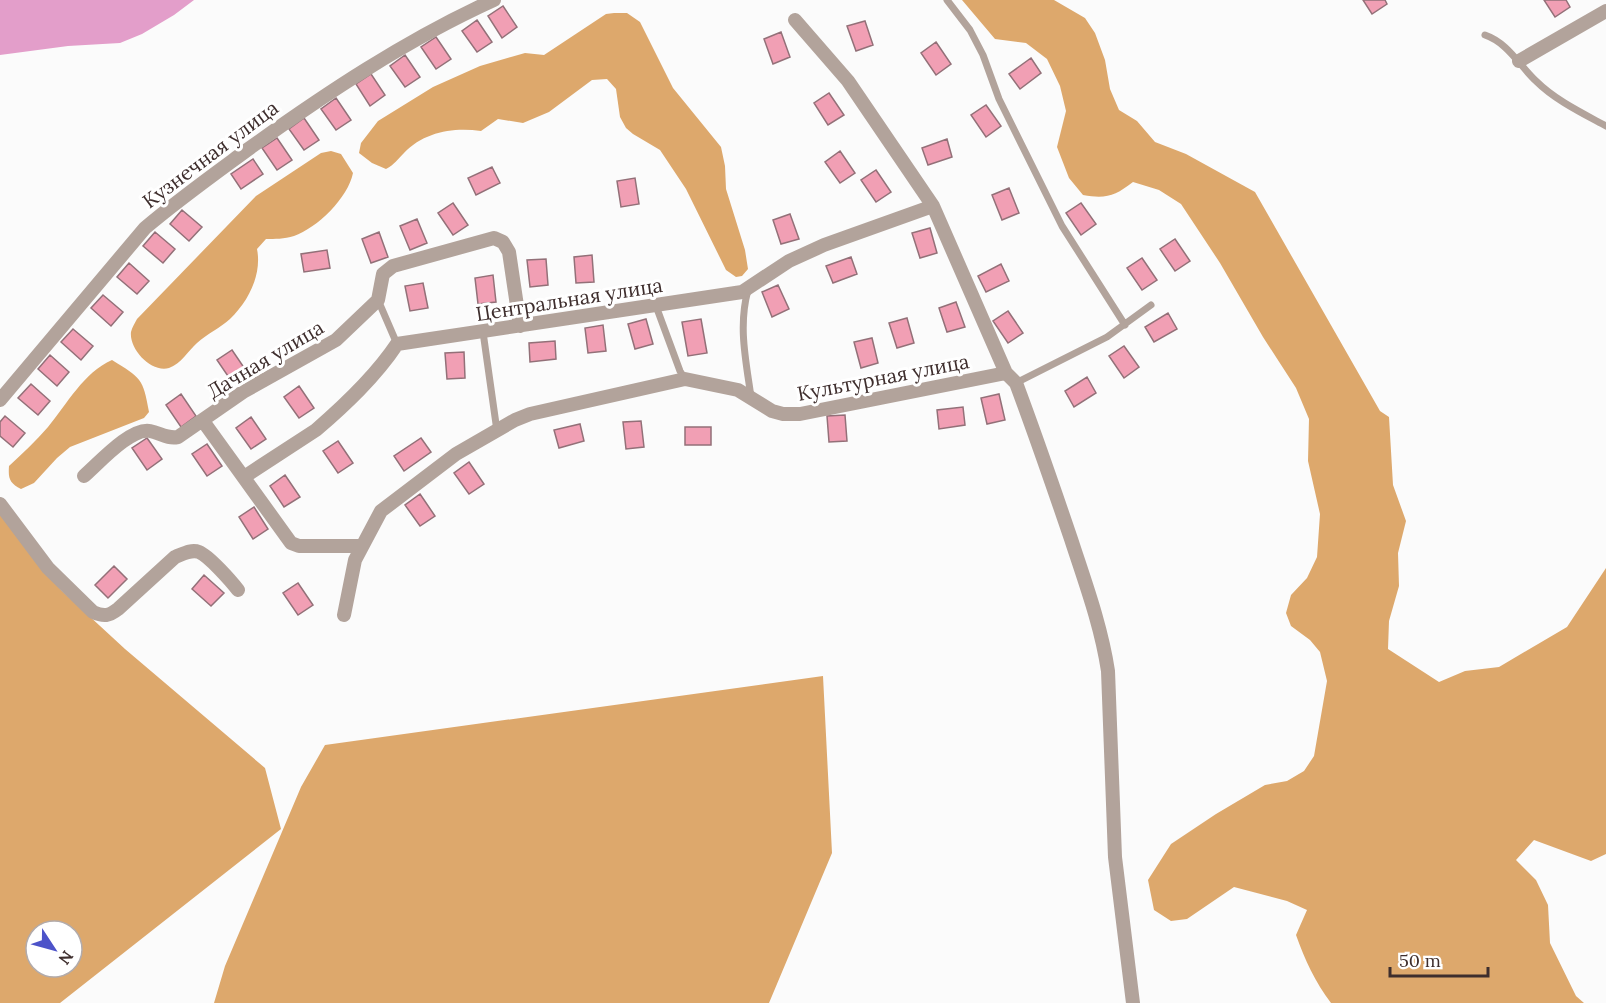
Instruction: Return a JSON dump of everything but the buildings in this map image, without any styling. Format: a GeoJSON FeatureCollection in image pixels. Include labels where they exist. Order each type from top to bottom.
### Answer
{"type":"FeatureCollection","features":[{"type":"Feature","properties":{"kind":"street","name":"Кузнечная улица"},"geometry":{"type":"LineString","coordinates":[[0,400],[145,228],[169,207],[303,110],[353,78],[402,47],[494,0]]}},
{"type":"Feature","properties":{"kind":"street"},"geometry":{"type":"LineString","coordinates":[[1519,61],[1606,11]]}},
{"type":"Feature","properties":{"kind":"street"},"geometry":{"type":"LineString","coordinates":[[795,20],[848,81],[933,206],[1011,378],[1092,602],[1108,671],[1115,857],[1133,1003]]}},
{"type":"Feature","properties":{"kind":"street","name":"Центральная улица"},"geometry":{"type":"LineString","coordinates":[[397,344],[742,292],[789,261],[824,245],[933,206]]}},
{"type":"Feature","properties":{"kind":"street"},"geometry":{"type":"LineString","coordinates":[[378,300],[383,273],[388,269],[494,238],[503,242],[509,252],[520,326]]}},
{"type":"Feature","properties":{"kind":"street","name":"Дачная улица"},"geometry":{"type":"LineString","coordinates":[[84,476],[132,434],[148,430],[170,438],[178,437],[243,392],[336,340],[378,300]]}},
{"type":"Feature","properties":{"kind":"street"},"geometry":{"type":"LineString","coordinates":[[244,477],[316,430],[380,368],[397,344]]}},
{"type":"Feature","properties":{"kind":"street","name":"Культурная улица"},"geometry":{"type":"LineString","coordinates":[[344,615],[349,580],[355,560],[381,511],[456,454],[515,420],[530,414],[685,379],[727,387],[752,397],[772,411],[783,414],[800,414],[1011,378]]}},
{"type":"Feature","properties":{"kind":"street"},"geometry":{"type":"LineString","coordinates":[[203,421],[291,543],[299,546],[361,546]]}},
{"type":"Feature","properties":{"kind":"street"},"geometry":{"type":"LineString","coordinates":[[0,504],[48,568],[93,612],[102,616],[110,615],[118,609],[176,557],[187,552],[198,551],[205,556],[238,590]]}},
{"type":"Feature","properties":{"kind":"lane"},"geometry":{"type":"LineString","coordinates":[[947,0],[970,30],[979,47],[999,99],[1062,226],[1125,325]]}},
{"type":"Feature","properties":{"kind":"lane"},"geometry":{"type":"LineString","coordinates":[[1485,35],[1495,38],[1519,61],[1535,81],[1553,95],[1606,126]]}},
{"type":"Feature","properties":{"kind":"lane"},"geometry":{"type":"LineString","coordinates":[[749,289],[744,305],[742,337],[752,397]]}},
{"type":"Feature","properties":{"kind":"lane"},"geometry":{"type":"LineString","coordinates":[[378,300],[397,344]]}},
{"type":"Feature","properties":{"kind":"lane"},"geometry":{"type":"LineString","coordinates":[[1011,378],[1107,338],[1151,305]]}},
{"type":"Feature","properties":{"kind":"lane"},"geometry":{"type":"LineString","coordinates":[[656,306],[685,379]]}},
{"type":"Feature","properties":{"kind":"lane"},"geometry":{"type":"LineString","coordinates":[[483,332],[497,431]]}},
{"type":"Feature","properties":{"kind":"shaded area"},"geometry":{"type":"Polygon","coordinates":[[[0,0],[194,0],[142,34],[120,43],[68,46],[0,55],[0,0]]]}},
{"type":"Feature","properties":{"kind":"shaded area"},"geometry":{"type":"Polygon","coordinates":[[[962,0],[1054,0],[1085,18],[1095,33],[1105,60],[1110,89],[1119,110],[1137,121],[1155,142],[1186,154],[1255,192],[1380,411],[1389,417],[1393,485],[1406,521],[1398,553],[1399,586],[1389,621],[1388,649],[1439,682],[1465,671],[1499,667],[1567,627],[1606,568],[1606,854],[1591,861],[1534,840],[1516,860],[1536,880],[1548,905],[1550,943],[1576,996],[1584,1003],[1331,1003],[1311,970],[1296,935],[1307,910],[1287,901],[1234,887],[1187,919],[1171,921],[1154,910],[1148,880],[1171,844],[1265,785],[1287,781],[1304,771],[1314,756],[1327,681],[1320,652],[1310,640],[1291,626],[1286,613],[1291,595],[1307,578],[1317,557],[1320,514],[1308,461],[1309,419],[1296,388],[1220,263],[1181,204],[1159,190],[1133,182],[1110,195],[1098,197],[1083,195],[1069,178],[1057,147],[1066,111],[1060,86],[1047,59],[1026,43],[995,39],[962,0]]]}},
{"type":"Feature","properties":{"kind":"shaded area"},"geometry":{"type":"Polygon","coordinates":[[[627,13],[640,22],[673,88],[721,147],[726,189],[745,250],[748,269],[742,276],[736,277],[726,270],[686,189],[660,150],[626,128],[620,117],[616,89],[607,79],[592,80],[549,112],[523,123],[498,119],[481,131],[460,130],[430,136],[412,146],[386,169],[372,163],[359,153],[361,143],[378,121],[433,87],[480,66],[511,57],[525,53],[544,55],[606,14],[627,13]]]}},
{"type":"Feature","properties":{"kind":"shaded area"},"geometry":{"type":"Polygon","coordinates":[[[331,151],[341,154],[353,173],[345,192],[330,211],[312,226],[294,236],[266,239],[257,249],[256,277],[243,304],[230,319],[197,343],[177,364],[162,369],[143,358],[137,352],[131,339],[131,330],[137,319],[256,196],[321,153],[331,151]]]}},
{"type":"Feature","properties":{"kind":"shaded area"},"geometry":{"type":"Polygon","coordinates":[[[112,360],[139,380],[145,392],[149,412],[144,418],[70,447],[34,483],[21,489],[14,485],[9,477],[9,466],[48,427],[84,380],[112,360]]]}},
{"type":"Feature","properties":{"kind":"shaded area"},"geometry":{"type":"Polygon","coordinates":[[[0,512],[61,590],[125,649],[265,768],[281,829],[60,1003],[0,1003],[0,512]]]}},
{"type":"Feature","properties":{"kind":"shaded area"},"geometry":{"type":"Polygon","coordinates":[[[823,676],[832,853],[769,1003],[214,1003],[225,966],[301,787],[325,745],[823,676]]]}}]}
